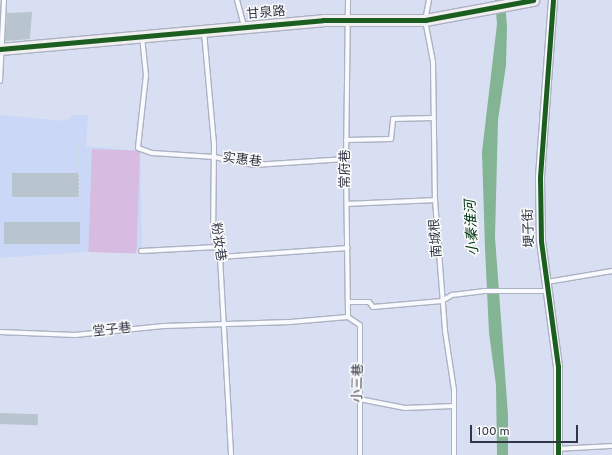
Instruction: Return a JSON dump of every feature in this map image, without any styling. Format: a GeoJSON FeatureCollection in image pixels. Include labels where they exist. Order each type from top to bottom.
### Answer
{"type":"FeatureCollection","features":[{"type":"Feature","properties":{"kind":"street","name":"甘泉路"},"geometry":{"type":"LineString","coordinates":[[1,49],[323,20],[425,20],[533,0]]}},
{"type":"Feature","properties":{"kind":"street","name":"埂子街"},"geometry":{"type":"LineString","coordinates":[[553,0],[540,178],[541,241],[558,366],[558,452]]}},
{"type":"Feature","properties":{"kind":"lane"},"geometry":{"type":"LineString","coordinates":[[0,82],[4,0]]}},
{"type":"Feature","properties":{"kind":"lane"},"geometry":{"type":"LineString","coordinates":[[237,0],[244,27]]}},
{"type":"Feature","properties":{"kind":"lane","name":"常府巷"},"geometry":{"type":"LineString","coordinates":[[348,0],[346,20],[346,204],[348,248],[348,317]]}},
{"type":"Feature","properties":{"kind":"lane"},"geometry":{"type":"LineString","coordinates":[[425,20],[429,0]]}},
{"type":"Feature","properties":{"kind":"lane","name":"南城根"},"geometry":{"type":"LineString","coordinates":[[425,20],[433,62],[435,200],[442,301],[454,406],[454,455]]}},
{"type":"Feature","properties":{"kind":"lane","name":"粉妆巷"},"geometry":{"type":"LineString","coordinates":[[204,30],[214,157],[213,235],[220,257],[231,455]]}},
{"type":"Feature","properties":{"kind":"lane","name":"实惠巷"},"geometry":{"type":"LineString","coordinates":[[142,37],[146,76],[138,148],[152,153],[214,157],[254,164],[346,159]]}},
{"type":"Feature","properties":{"kind":"lane"},"geometry":{"type":"LineString","coordinates":[[346,140],[391,139],[394,119],[433,118]]}},
{"type":"Feature","properties":{"kind":"lane"},"geometry":{"type":"LineString","coordinates":[[346,204],[435,200]]}},
{"type":"Feature","properties":{"kind":"lane"},"geometry":{"type":"LineString","coordinates":[[141,251],[217,247]]}},
{"type":"Feature","properties":{"kind":"lane"},"geometry":{"type":"LineString","coordinates":[[220,257],[348,248]]}},
{"type":"Feature","properties":{"kind":"lane"},"geometry":{"type":"LineString","coordinates":[[546,282],[612,272]]}},
{"type":"Feature","properties":{"kind":"lane"},"geometry":{"type":"LineString","coordinates":[[348,302],[369,302],[373,307],[442,301],[452,295],[483,291],[548,291]]}},
{"type":"Feature","properties":{"kind":"lane","name":"堂子巷"},"geometry":{"type":"LineString","coordinates":[[0,332],[75,335],[223,322],[290,322],[348,317]]}},
{"type":"Feature","properties":{"kind":"lane","name":"小三巷"},"geometry":{"type":"LineString","coordinates":[[348,317],[360,325],[360,455]]}},
{"type":"Feature","properties":{"kind":"lane"},"geometry":{"type":"LineString","coordinates":[[359,399],[405,408],[454,406]]}},
{"type":"Feature","properties":{"kind":"lane"},"geometry":{"type":"LineString","coordinates":[[558,452],[612,446]]}},
{"type":"Feature","properties":{"kind":"path"},"geometry":{"type":"LineString","coordinates":[[79,145],[80,222]]}},
{"type":"Feature","properties":{"kind":"shaded area"},"geometry":{"type":"Polygon","coordinates":[[[495,0],[505,0],[507,27],[506,65],[498,120],[495,237],[508,415],[508,455],[497,455],[496,385],[489,333],[482,152],[497,24],[495,0]]]}},
{"type":"Feature","properties":{"kind":"shaded area"},"geometry":{"type":"Polygon","coordinates":[[[0,115],[66,121],[73,115],[88,115],[86,146],[140,151],[142,248],[0,258],[0,115]]]}},
{"type":"Feature","properties":{"kind":"shaded area"},"geometry":{"type":"Polygon","coordinates":[[[92,149],[140,151],[136,254],[88,252],[92,149]]]}},
{"type":"Feature","properties":{"kind":"building"},"geometry":{"type":"Polygon","coordinates":[[[32,12],[30,39],[5,41],[7,13],[32,12]]]}},
{"type":"Feature","properties":{"kind":"building"},"geometry":{"type":"Polygon","coordinates":[[[12,173],[79,173],[79,197],[12,197],[12,173]]]}},
{"type":"Feature","properties":{"kind":"building"},"geometry":{"type":"Polygon","coordinates":[[[4,222],[80,222],[80,244],[4,244],[4,222]]]}},
{"type":"Feature","properties":{"kind":"building"},"geometry":{"type":"Polygon","coordinates":[[[0,413],[38,414],[38,425],[0,424],[0,413]]]}},
{"type":"Feature","properties":{"kind":"cycle path"},"geometry":{"type":"LineString","coordinates":[[0,49],[323,20],[425,20],[533,0]]}},
{"type":"Feature","properties":{"kind":"cycle path"},"geometry":{"type":"LineString","coordinates":[[553,0],[540,178],[541,241],[558,366],[558,455]]}},
{"type":"Feature","properties":{"kind":"water label","name":"小秦淮河"},"geometry":{"type":"Point","coordinates":[473,228]}}]}
